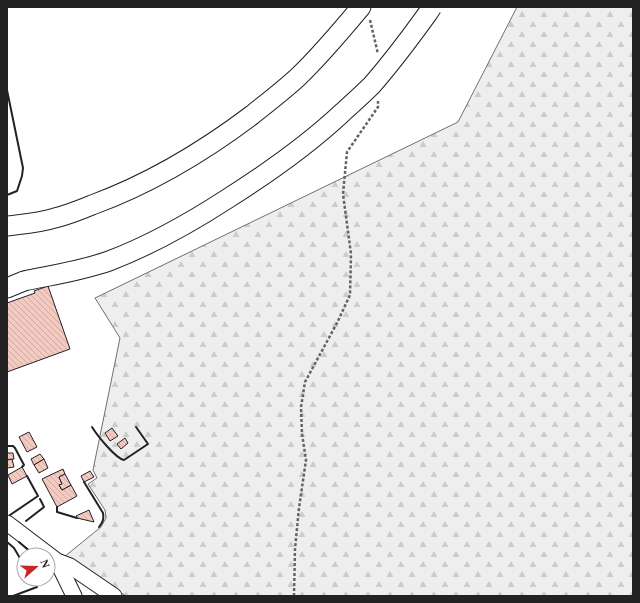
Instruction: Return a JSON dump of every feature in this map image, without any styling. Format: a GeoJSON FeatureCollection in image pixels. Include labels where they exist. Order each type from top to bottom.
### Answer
{"type":"FeatureCollection","features":[{"type":"Feature","properties":{"kind":"main road"},"geometry":{"type":"LineString","coordinates":[[15,285],[109,261],[172,232],[206,213],[264,176],[309,142],[371,86],[399,52],[432,7]]}},
{"type":"Feature","properties":{"kind":"main road"},"geometry":{"type":"LineString","coordinates":[[7,226],[54,219],[117,196],[156,177],[196,154],[240,124],[297,78],[338,36],[365,12]]}},
{"type":"Feature","properties":{"kind":"street"},"geometry":{"type":"LineString","coordinates":[[7,523],[57,561],[70,566],[114,596]]}},
{"type":"Feature","properties":{"kind":"street"},"geometry":{"type":"LineString","coordinates":[[57,561],[74,596]]}},
{"type":"Feature","properties":{"kind":"path"},"geometry":{"type":"LineString","coordinates":[[365,12],[378,54]]}},
{"type":"Feature","properties":{"kind":"path"},"geometry":{"type":"LineString","coordinates":[[294,596],[295,549],[306,460],[302,434],[301,407],[304,382],[338,323],[350,295],[351,254],[343,194],[347,152],[378,107],[378,99]]}},
{"type":"Feature","properties":{"kind":"green space"},"geometry":{"type":"Polygon","coordinates":[[[517,7],[633,7],[633,596],[126,596],[64,557],[101,527],[106,518],[105,510],[88,484],[97,478],[93,470],[120,338],[95,298],[458,122],[517,7]]]}},
{"type":"Feature","properties":{"kind":"building"},"geometry":{"type":"Polygon","coordinates":[[[48,286],[70,349],[7,372],[7,303],[35,293],[34,291],[48,286]]]}},
{"type":"Feature","properties":{"kind":"building"},"geometry":{"type":"Polygon","coordinates":[[[112,428],[118,436],[110,441],[105,433],[112,428]]]}},
{"type":"Feature","properties":{"kind":"building"},"geometry":{"type":"Polygon","coordinates":[[[29,432],[37,447],[27,452],[19,437],[29,432]]]}},
{"type":"Feature","properties":{"kind":"building"},"geometry":{"type":"Polygon","coordinates":[[[125,438],[128,443],[121,449],[117,444],[125,438]]]}},
{"type":"Feature","properties":{"kind":"building"},"geometry":{"type":"Polygon","coordinates":[[[7,453],[13,453],[14,459],[7,460],[7,453]]]}},
{"type":"Feature","properties":{"kind":"building"},"geometry":{"type":"Polygon","coordinates":[[[40,454],[44,459],[34,465],[31,459],[40,454]]]}},
{"type":"Feature","properties":{"kind":"building"},"geometry":{"type":"Polygon","coordinates":[[[12,459],[14,467],[7,468],[7,460],[12,459]]]}},
{"type":"Feature","properties":{"kind":"building"},"geometry":{"type":"Polygon","coordinates":[[[44,459],[48,468],[39,473],[34,465],[44,459]]]}},
{"type":"Feature","properties":{"kind":"building"},"geometry":{"type":"Polygon","coordinates":[[[22,467],[27,476],[12,484],[8,475],[22,467]]]}},
{"type":"Feature","properties":{"kind":"building"},"geometry":{"type":"Polygon","coordinates":[[[63,469],[65,474],[59,477],[62,484],[59,485],[62,490],[71,485],[77,496],[57,507],[42,479],[63,469]]]}},
{"type":"Feature","properties":{"kind":"building"},"geometry":{"type":"Polygon","coordinates":[[[90,471],[94,477],[84,482],[81,476],[90,471]]]}},
{"type":"Feature","properties":{"kind":"building"},"geometry":{"type":"Polygon","coordinates":[[[65,474],[71,485],[62,490],[59,485],[62,484],[59,477],[65,474]]]}},
{"type":"Feature","properties":{"kind":"building"},"geometry":{"type":"Polygon","coordinates":[[[89,510],[94,522],[77,518],[76,516],[89,510]]]}},
{"type":"Feature","properties":{"kind":"wall"},"geometry":{"type":"LineString","coordinates":[[7,90],[23,168],[17,191],[7,195]]}},
{"type":"Feature","properties":{"kind":"wall"},"geometry":{"type":"LineString","coordinates":[[92,427],[111,451],[124,460],[148,444],[136,427]]}},
{"type":"Feature","properties":{"kind":"wall"},"geometry":{"type":"LineString","coordinates":[[7,446],[13,446],[15,448],[24,465],[22,467]]}},
{"type":"Feature","properties":{"kind":"wall"},"geometry":{"type":"LineString","coordinates":[[10,515],[38,496],[27,476]]}},
{"type":"Feature","properties":{"kind":"wall"},"geometry":{"type":"LineString","coordinates":[[84,482],[103,513],[103,520],[99,527]]}},
{"type":"Feature","properties":{"kind":"wall"},"geometry":{"type":"LineString","coordinates":[[26,521],[44,507],[40,499]]}},
{"type":"Feature","properties":{"kind":"wall"},"geometry":{"type":"LineString","coordinates":[[57,507],[57,512],[77,518]]}},
{"type":"Feature","properties":{"kind":"wall"},"geometry":{"type":"LineString","coordinates":[[7,542],[16,551]]}},
{"type":"Feature","properties":{"kind":"wall"},"geometry":{"type":"LineString","coordinates":[[19,542],[25,547]]}},
{"type":"Feature","properties":{"kind":"wall"},"geometry":{"type":"LineString","coordinates":[[13,596],[37,587]]}}]}
